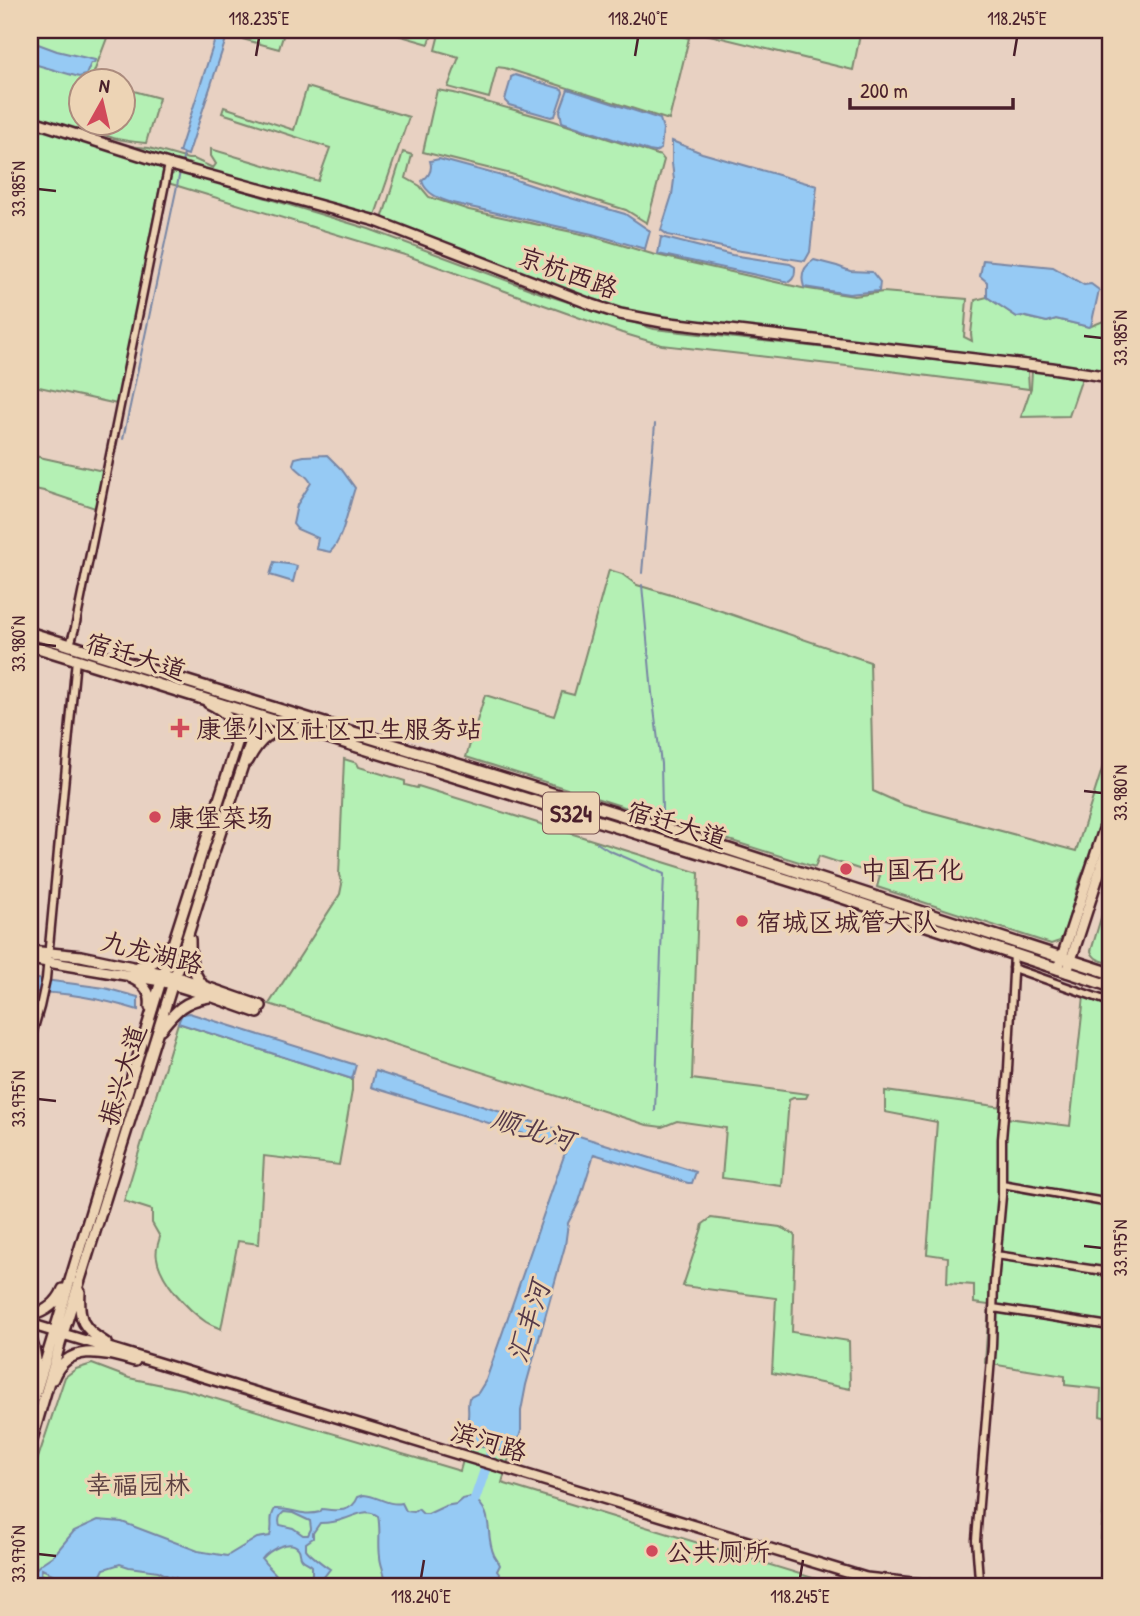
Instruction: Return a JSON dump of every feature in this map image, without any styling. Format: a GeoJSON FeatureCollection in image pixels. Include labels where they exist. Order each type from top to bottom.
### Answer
{"type":"FeatureCollection","features":[{"type":"Feature","properties":{"kind":"main road","name":"京杭西路"},"geometry":{"type":"LineString","coordinates":[[30,120],[169,164],[376,222],[620,314],[662,322],[1110,377]]}},
{"type":"Feature","properties":{"kind":"main road","name":"宿迁大道"},"geometry":{"type":"LineString","coordinates":[[30,633],[622,815],[1110,973]]}},
{"type":"Feature","properties":{"kind":"main road","name":"宿迁大道"},"geometry":{"type":"LineString","coordinates":[[30,645],[801,884],[1110,986]]}},
{"type":"Feature","properties":{"kind":"main road"},"geometry":{"type":"LineString","coordinates":[[187,694],[224,712],[233,723],[234,742],[226,778]]}},
{"type":"Feature","properties":{"kind":"main road","name":"振兴大道"},"geometry":{"type":"LineString","coordinates":[[30,1446],[59,1332],[162,977],[247,712]]}},
{"type":"Feature","properties":{"kind":"main road","name":"振兴大道"},"geometry":{"type":"LineString","coordinates":[[81,1260],[258,716]]}},
{"type":"Feature","properties":{"kind":"main road"},"geometry":{"type":"LineString","coordinates":[[236,784],[264,737],[285,729],[317,734]]}},
{"type":"Feature","properties":{"kind":"main road"},"geometry":{"type":"LineString","coordinates":[[1067,958],[1110,811]]}},
{"type":"Feature","properties":{"kind":"main road"},"geometry":{"type":"LineString","coordinates":[[1063,970],[1110,841]]}},
{"type":"Feature","properties":{"kind":"main road"},"geometry":{"type":"LineString","coordinates":[[133,967],[146,966],[160,959],[178,929]]}},
{"type":"Feature","properties":{"kind":"main road"},"geometry":{"type":"LineString","coordinates":[[189,930],[191,965],[204,986]]}},
{"type":"Feature","properties":{"kind":"main road","name":"九龙湖路"},"geometry":{"type":"LineString","coordinates":[[30,951],[123,975],[162,977]]}},
{"type":"Feature","properties":{"kind":"main road","name":"九龙湖路"},"geometry":{"type":"LineString","coordinates":[[30,959],[81,956],[133,967],[162,977],[204,986],[260,1009],[213,997],[174,980]]}},
{"type":"Feature","properties":{"kind":"main road"},"geometry":{"type":"LineString","coordinates":[[123,975],[137,981],[148,991],[148,1025]]}},
{"type":"Feature","properties":{"kind":"main road"},"geometry":{"type":"LineString","coordinates":[[156,1036],[180,1007],[196,999],[213,997]]}},
{"type":"Feature","properties":{"kind":"main road"},"geometry":{"type":"LineString","coordinates":[[30,1316],[49,1308],[60,1297],[81,1260]]}},
{"type":"Feature","properties":{"kind":"main road"},"geometry":{"type":"LineString","coordinates":[[81,1260],[79,1309],[87,1330],[105,1343],[167,1365]]}},
{"type":"Feature","properties":{"kind":"main road","name":"滨河路"},"geometry":{"type":"LineString","coordinates":[[30,1324],[866,1578],[940,1586]]}},
{"type":"Feature","properties":{"kind":"main road","name":"振兴大道"},"geometry":{"type":"LineString","coordinates":[[30,1412],[59,1332]]}},
{"type":"Feature","properties":{"kind":"main road"},"geometry":{"type":"LineString","coordinates":[[30,1337],[37,1368],[30,1403]]}},
{"type":"Feature","properties":{"kind":"main road"},"geometry":{"type":"LineString","coordinates":[[36,1423],[55,1374],[71,1357],[93,1352],[145,1364],[167,1365]]}},
{"type":"Feature","properties":{"kind":"street"},"geometry":{"type":"LineString","coordinates":[[69,645],[75,628],[169,164]]}},
{"type":"Feature","properties":{"kind":"street"},"geometry":{"type":"LineString","coordinates":[[30,1042],[43,995],[76,659]]}},
{"type":"Feature","properties":{"kind":"street"},"geometry":{"type":"LineString","coordinates":[[979,1579],[976,1540],[992,1346],[1014,954]]}},
{"type":"Feature","properties":{"kind":"street"},"geometry":{"type":"LineString","coordinates":[[1013,968],[1110,1002]]}},
{"type":"Feature","properties":{"kind":"street"},"geometry":{"type":"LineString","coordinates":[[1002,1184],[1110,1203]]}},
{"type":"Feature","properties":{"kind":"street"},"geometry":{"type":"LineString","coordinates":[[996,1255],[1110,1272]]}},
{"type":"Feature","properties":{"kind":"street"},"geometry":{"type":"LineString","coordinates":[[993,1308],[1110,1326]]}},
{"type":"Feature","properties":{"kind":"green space"},"geometry":{"type":"Polygon","coordinates":[[[30,30],[110,30],[96,66],[66,66],[66,129],[30,118],[30,30]]]}},
{"type":"Feature","properties":{"kind":"green space"},"geometry":{"type":"Polygon","coordinates":[[[242,30],[285,30],[279,49],[242,39],[242,30]]]}},
{"type":"Feature","properties":{"kind":"green space"},"geometry":{"type":"Polygon","coordinates":[[[380,30],[433,30],[429,44],[380,30]]]}},
{"type":"Feature","properties":{"kind":"green space"},"geometry":{"type":"Polygon","coordinates":[[[440,30],[661,30],[689,38],[669,120],[505,68],[497,67],[489,98],[448,87],[459,57],[435,50],[440,30]]]}},
{"type":"Feature","properties":{"kind":"green space"},"geometry":{"type":"Polygon","coordinates":[[[689,30],[861,30],[853,70],[689,30]]]}},
{"type":"Feature","properties":{"kind":"green space"},"geometry":{"type":"Polygon","coordinates":[[[307,87],[409,117],[374,218],[116,145],[149,148],[194,159],[213,168],[216,164],[211,156],[211,149],[318,181],[330,148],[222,113],[224,107],[294,130],[307,87]]]}},
{"type":"Feature","properties":{"kind":"green space"},"geometry":{"type":"Polygon","coordinates":[[[437,90],[554,121],[661,156],[664,160],[647,223],[626,210],[511,174],[423,152],[437,90]]]}},
{"type":"Feature","properties":{"kind":"green space"},"geometry":{"type":"Polygon","coordinates":[[[136,92],[159,98],[146,143],[107,136],[136,136],[136,92]]]}},
{"type":"Feature","properties":{"kind":"green space"},"geometry":{"type":"Polygon","coordinates":[[[30,125],[162,167],[117,404],[30,385],[30,125]]]}},
{"type":"Feature","properties":{"kind":"green space"},"geometry":{"type":"Polygon","coordinates":[[[403,152],[412,155],[406,178],[420,186],[429,197],[469,210],[591,236],[652,254],[802,288],[854,296],[883,292],[967,299],[964,337],[972,341],[975,300],[987,297],[1017,317],[1047,322],[1056,319],[1089,327],[1110,320],[1110,374],[691,323],[613,310],[385,221],[383,216],[403,152]]]}},
{"type":"Feature","properties":{"kind":"green space"},"geometry":{"type":"Polygon","coordinates":[[[177,171],[369,229],[546,295],[654,329],[1026,370],[1029,389],[662,345],[408,256],[168,183],[170,176],[177,171]]]}},
{"type":"Feature","properties":{"kind":"green space"},"geometry":{"type":"Polygon","coordinates":[[[1032,371],[1082,378],[1069,416],[1021,417],[1031,388],[1032,371]]]}},
{"type":"Feature","properties":{"kind":"green space"},"geometry":{"type":"Polygon","coordinates":[[[30,455],[103,471],[95,508],[30,488],[30,455]]]}},
{"type":"Feature","properties":{"kind":"green space"},"geometry":{"type":"Polygon","coordinates":[[[609,570],[622,574],[637,585],[870,662],[873,791],[904,805],[1076,851],[1110,744],[1110,795],[1060,941],[1051,944],[877,887],[880,876],[819,856],[815,867],[466,757],[485,695],[554,716],[562,692],[574,695],[609,570]]]}},
{"type":"Feature","properties":{"kind":"green space"},"geometry":{"type":"Polygon","coordinates":[[[344,759],[357,763],[359,767],[405,781],[405,785],[418,786],[699,873],[692,1079],[808,1094],[806,1098],[789,1100],[782,1186],[722,1178],[726,1128],[677,1121],[662,1127],[647,1125],[269,1004],[340,894],[344,759]]]}},
{"type":"Feature","properties":{"kind":"green space"},"geometry":{"type":"Polygon","coordinates":[[[1110,888],[1110,963],[1096,958],[1091,951],[1110,888]]]}},
{"type":"Feature","properties":{"kind":"green space"},"geometry":{"type":"Polygon","coordinates":[[[1084,996],[1110,1004],[1110,1419],[1100,1416],[1101,1389],[1065,1385],[1065,1376],[985,1363],[989,1305],[974,1303],[974,1285],[947,1283],[948,1257],[927,1254],[937,1122],[885,1112],[885,1091],[1002,1107],[1007,1118],[1070,1126],[1084,996]]]}},
{"type":"Feature","properties":{"kind":"green space"},"geometry":{"type":"Polygon","coordinates":[[[178,1023],[352,1079],[339,1165],[264,1156],[259,1244],[238,1241],[221,1329],[206,1322],[191,1310],[163,1276],[156,1255],[160,1237],[152,1223],[152,1210],[124,1201],[178,1023]]]}},
{"type":"Feature","properties":{"kind":"green space"},"geometry":{"type":"Polygon","coordinates":[[[711,1218],[780,1227],[795,1235],[792,1332],[849,1341],[850,1389],[772,1373],[776,1298],[683,1286],[703,1224],[711,1218]]]}},
{"type":"Feature","properties":{"kind":"green space","name":"幸福园林"},"geometry":{"type":"Polygon","coordinates":[[[92,1364],[129,1378],[186,1390],[460,1471],[468,1442],[510,1454],[502,1483],[839,1586],[30,1586],[30,1482],[65,1377],[76,1369],[92,1364]]]}},
{"type":"Feature","properties":{"kind":"green space"},"geometry":{"type":"Polygon","coordinates":[[[1110,1421],[1110,1566],[1107,1565],[1101,1539],[1110,1421]]]}},
{"type":"Feature","properties":{"kind":"water"},"geometry":{"type":"Polygon","coordinates":[[[218,30],[229,30],[188,155],[179,152],[218,30]]]}},
{"type":"Feature","properties":{"kind":"water"},"geometry":{"type":"Polygon","coordinates":[[[30,41],[95,60],[90,66],[66,66],[66,73],[30,63],[30,41]]]}},
{"type":"Feature","properties":{"kind":"water"},"geometry":{"type":"Polygon","coordinates":[[[515,75],[562,89],[555,116],[509,105],[505,101],[511,77],[515,75]]]}},
{"type":"Feature","properties":{"kind":"water"},"geometry":{"type":"Polygon","coordinates":[[[568,89],[660,119],[663,129],[661,149],[649,151],[562,122],[560,111],[568,89]]]}},
{"type":"Feature","properties":{"kind":"water"},"geometry":{"type":"Polygon","coordinates":[[[672,141],[702,153],[817,186],[810,252],[805,261],[735,250],[668,235],[661,230],[674,180],[672,141]]]}},
{"type":"Feature","properties":{"kind":"water"},"geometry":{"type":"Polygon","coordinates":[[[439,159],[625,214],[650,231],[645,249],[443,200],[430,193],[422,181],[430,173],[430,161],[439,159]]]}},
{"type":"Feature","properties":{"kind":"water"},"geometry":{"type":"Polygon","coordinates":[[[661,237],[732,255],[790,264],[795,267],[794,276],[789,282],[658,254],[661,237]]]}},
{"type":"Feature","properties":{"kind":"water"},"geometry":{"type":"Polygon","coordinates":[[[814,260],[850,271],[872,272],[880,282],[879,291],[849,294],[804,287],[804,271],[814,260]]]}},
{"type":"Feature","properties":{"kind":"water"},"geometry":{"type":"Polygon","coordinates":[[[983,260],[1053,267],[1084,285],[1091,284],[1099,290],[1091,326],[1056,319],[1047,322],[1017,317],[987,297],[987,282],[980,276],[983,260]]]}},
{"type":"Feature","properties":{"kind":"water"},"geometry":{"type":"Polygon","coordinates":[[[327,455],[355,488],[342,531],[330,552],[316,549],[318,538],[297,529],[293,524],[297,505],[311,483],[293,464],[295,458],[327,455]]]}},
{"type":"Feature","properties":{"kind":"water"},"geometry":{"type":"Polygon","coordinates":[[[274,562],[297,566],[293,582],[270,575],[274,562]]]}},
{"type":"Feature","properties":{"kind":"water"},"geometry":{"type":"Polygon","coordinates":[[[30,978],[105,988],[138,997],[138,1010],[84,997],[30,992],[30,978]]]}},
{"type":"Feature","properties":{"kind":"water"},"geometry":{"type":"Polygon","coordinates":[[[189,1013],[356,1065],[352,1079],[178,1023],[182,1014],[189,1013]]]}},
{"type":"Feature","properties":{"kind":"water","name":"顺北河"},"geometry":{"type":"Polygon","coordinates":[[[375,1071],[696,1172],[692,1183],[688,1183],[594,1154],[579,1202],[568,1223],[565,1246],[526,1385],[521,1411],[521,1431],[514,1455],[468,1442],[468,1401],[478,1393],[486,1380],[567,1147],[371,1087],[375,1071]]]}},
{"type":"Feature","properties":{"kind":"water"},"geometry":{"type":"Polygon","coordinates":[[[364,1495],[402,1503],[406,1511],[414,1512],[418,1509],[423,1514],[428,1514],[472,1497],[487,1517],[491,1547],[500,1565],[497,1571],[508,1586],[381,1586],[385,1578],[380,1559],[378,1516],[365,1512],[338,1521],[320,1523],[313,1533],[313,1538],[306,1543],[307,1551],[330,1569],[317,1586],[305,1586],[312,1574],[312,1566],[302,1559],[298,1548],[289,1544],[274,1549],[262,1559],[279,1579],[277,1586],[188,1586],[158,1571],[120,1564],[104,1569],[98,1581],[90,1584],[79,1577],[62,1579],[42,1569],[41,1574],[63,1586],[30,1586],[30,1574],[54,1555],[74,1531],[98,1520],[122,1522],[198,1551],[227,1556],[257,1538],[270,1536],[275,1509],[307,1514],[320,1512],[322,1509],[343,1510],[352,1506],[358,1497],[364,1495]],[[284,1512],[279,1518],[280,1525],[308,1535],[311,1529],[310,1521],[284,1512]]]}},
{"type":"Feature","properties":{"kind":"waterway"},"geometry":{"type":"LineString","coordinates":[[182,163],[184,154]]}},
{"type":"Feature","properties":{"kind":"waterway"},"geometry":{"type":"LineString","coordinates":[[123,439],[180,172]]}},
{"type":"Feature","properties":{"kind":"waterway"},"geometry":{"type":"LineString","coordinates":[[642,573],[655,424]]}},
{"type":"Feature","properties":{"kind":"waterway"},"geometry":{"type":"LineString","coordinates":[[642,585],[661,764],[662,811]]}},
{"type":"Feature","properties":{"kind":"waterway"},"geometry":{"type":"LineString","coordinates":[[597,843],[664,874],[655,1111]]}},
{"type":"Feature","properties":{"kind":"waterway","name":"汇丰河"},"geometry":{"type":"LineString","coordinates":[[475,1499],[496,1438]]}},
{"type":"Feature","properties":{"kind":"place","name":"康堡小区社区卫生服务站"},"geometry":{"type":"Point","coordinates":[180,728]}},
{"type":"Feature","properties":{"kind":"place","name":"康堡菜场"},"geometry":{"type":"Point","coordinates":[155,817]}},
{"type":"Feature","properties":{"kind":"place","name":"中国石化"},"geometry":{"type":"Point","coordinates":[846,869]}},
{"type":"Feature","properties":{"kind":"place","name":"宿城区城管大队"},"geometry":{"type":"Point","coordinates":[742,921]}},
{"type":"Feature","properties":{"kind":"place","name":"公共厕所"},"geometry":{"type":"Point","coordinates":[652,1551]}}]}
